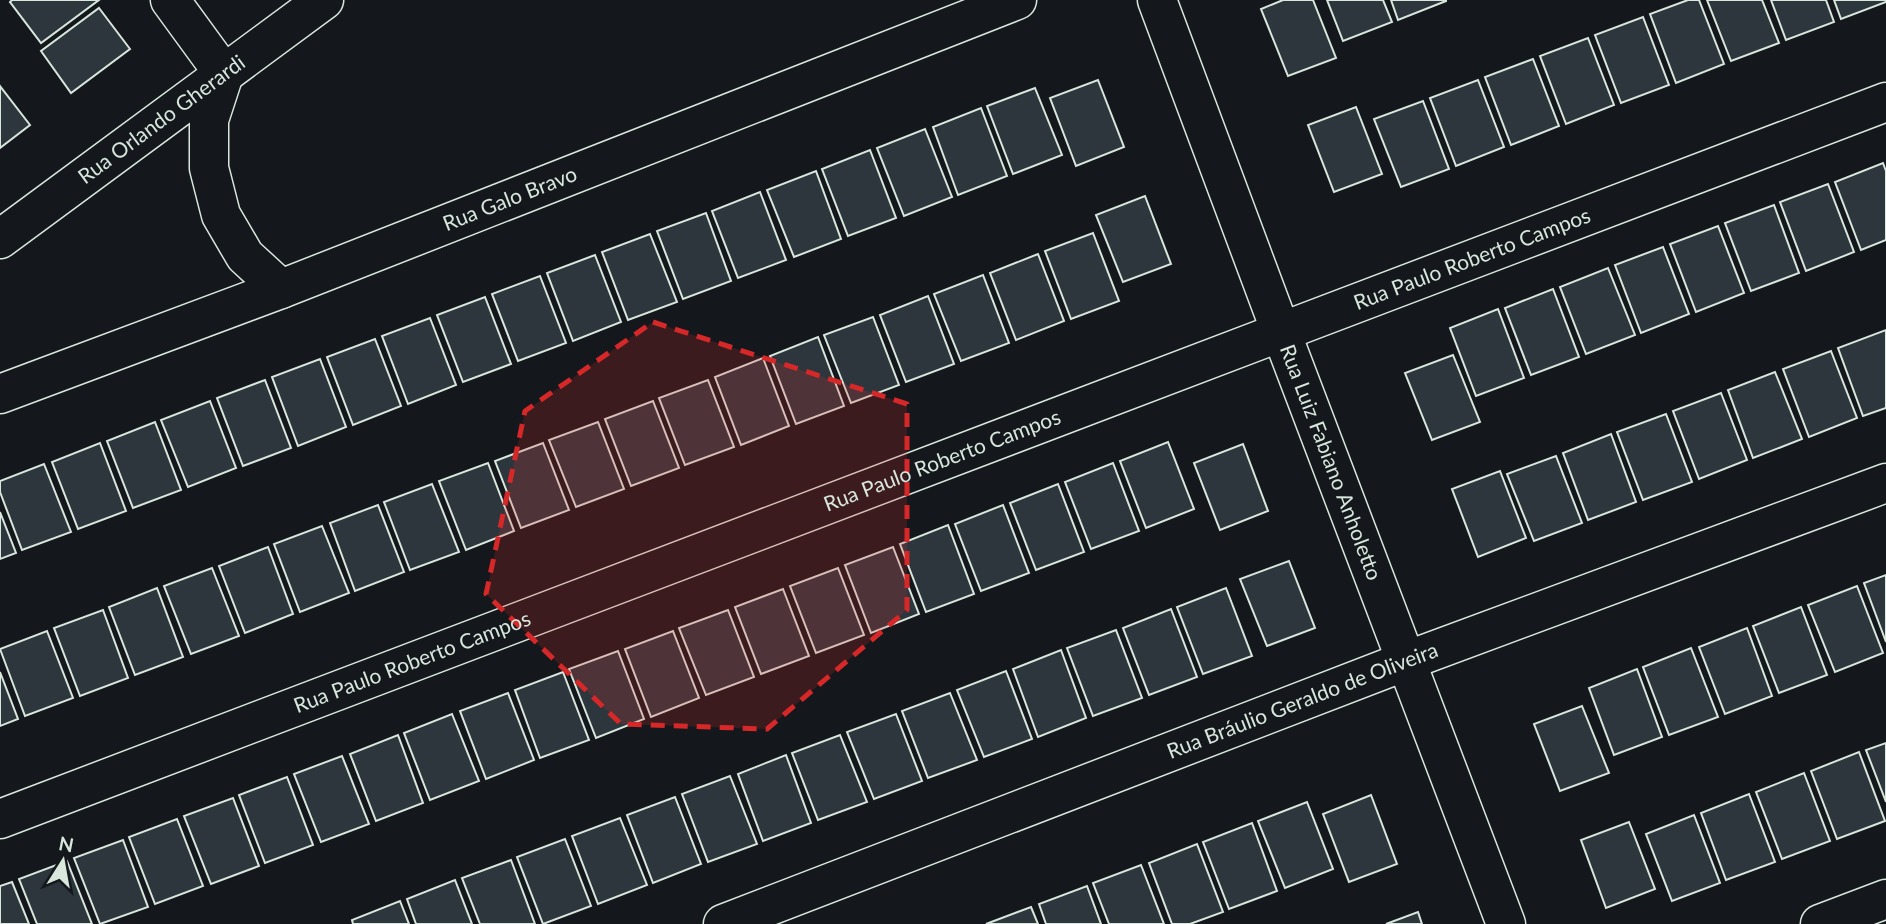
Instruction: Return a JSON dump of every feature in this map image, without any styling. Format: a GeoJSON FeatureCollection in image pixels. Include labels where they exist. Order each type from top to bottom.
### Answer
{"type":"FeatureCollection","features":[{"type":"Feature","properties":{"kind":"street"},"geometry":{"type":"LineString","coordinates":[[170,0],[224,74],[209,120],[209,168],[221,215],[245,256],[281,289]]}},
{"type":"Feature","properties":{"kind":"street","name":"Rua Orlando Gherardi"},"geometry":{"type":"LineString","coordinates":[[0,239],[324,0]]}},
{"type":"Feature","properties":{"kind":"street","name":"Rua Galo Bravo"},"geometry":{"type":"LineString","coordinates":[[0,394],[281,289],[1017,0]]}},
{"type":"Feature","properties":{"kind":"street","name":"Rua Luiz Fabiano Anholetto"},"geometry":{"type":"LineString","coordinates":[[1157,0],[1506,924]]}},
{"type":"Feature","properties":{"kind":"street","name":"Rua Paulo Roberto Campos"},"geometry":{"type":"LineString","coordinates":[[0,819],[1886,102]]}},
{"type":"Feature","properties":{"kind":"street","name":"Rua Bráulio Geraldo de Oliveira"},"geometry":{"type":"LineString","coordinates":[[723,924],[1406,661],[1886,483]]}},
{"type":"Feature","properties":{"kind":"street"},"geometry":{"type":"LineString","coordinates":[[1820,924],[1886,899]]}},
{"type":"Feature","properties":{"kind":"highlighted area"},"geometry":{"type":"Polygon","coordinates":[[[653,322],[907,404],[907,610],[767,729],[621,724],[486,594],[525,411],[653,322]]]}},
{"type":"Feature","properties":{"kind":"building"},"geometry":{"type":"Polygon","coordinates":[[[99,0],[41,43],[10,2],[99,0]]]}},
{"type":"Feature","properties":{"kind":"building"},"geometry":{"type":"Polygon","coordinates":[[[1283,0],[1313,0],[1336,58],[1288,76],[1261,9],[1283,0]]]}},
{"type":"Feature","properties":{"kind":"building"},"geometry":{"type":"Polygon","coordinates":[[[1327,0],[1383,0],[1392,22],[1343,41],[1327,0]]]}},
{"type":"Feature","properties":{"kind":"building"},"geometry":{"type":"Polygon","coordinates":[[[1391,0],[1446,0],[1446,1],[1398,20],[1391,0]]]}},
{"type":"Feature","properties":{"kind":"building"},"geometry":{"type":"Polygon","coordinates":[[[1688,0],[1699,0],[1724,64],[1676,83],[1650,14],[1688,0]]]}},
{"type":"Feature","properties":{"kind":"building"},"geometry":{"type":"Polygon","coordinates":[[[1707,0],[1762,0],[1779,43],[1731,61],[1707,0]]]}},
{"type":"Feature","properties":{"kind":"building"},"geometry":{"type":"Polygon","coordinates":[[[1771,0],[1826,0],[1834,22],[1786,40],[1771,0]]]}},
{"type":"Feature","properties":{"kind":"building"},"geometry":{"type":"Polygon","coordinates":[[[1834,0],[1886,0],[1886,2],[1841,19],[1834,0]]]}},
{"type":"Feature","properties":{"kind":"building"},"geometry":{"type":"Polygon","coordinates":[[[99,8],[130,49],[71,93],[41,51],[99,8]]]}},
{"type":"Feature","properties":{"kind":"building"},"geometry":{"type":"Polygon","coordinates":[[[1643,17],[1669,85],[1621,103],[1595,35],[1643,17]]]}},
{"type":"Feature","properties":{"kind":"building"},"geometry":{"type":"Polygon","coordinates":[[[1588,38],[1614,105],[1566,124],[1540,56],[1588,38]]]}},
{"type":"Feature","properties":{"kind":"building"},"geometry":{"type":"Polygon","coordinates":[[[1533,59],[1559,126],[1511,145],[1485,77],[1533,59]]]}},
{"type":"Feature","properties":{"kind":"building"},"geometry":{"type":"Polygon","coordinates":[[[1098,80],[1124,147],[1076,166],[1050,98],[1098,80]]]}},
{"type":"Feature","properties":{"kind":"building"},"geometry":{"type":"Polygon","coordinates":[[[1478,80],[1504,147],[1456,166],[1430,98],[1478,80]]]}},
{"type":"Feature","properties":{"kind":"building"},"geometry":{"type":"Polygon","coordinates":[[[0,86],[30,125],[0,148],[0,86]]]}},
{"type":"Feature","properties":{"kind":"building"},"geometry":{"type":"Polygon","coordinates":[[[1035,88],[1062,155],[1013,174],[987,106],[1035,88]]]}},
{"type":"Feature","properties":{"kind":"building"},"geometry":{"type":"Polygon","coordinates":[[[1423,101],[1449,169],[1401,187],[1374,119],[1423,101]]]}},
{"type":"Feature","properties":{"kind":"building"},"geometry":{"type":"Polygon","coordinates":[[[1356,107],[1382,174],[1334,192],[1308,125],[1356,107]]]}},
{"type":"Feature","properties":{"kind":"building"},"geometry":{"type":"Polygon","coordinates":[[[981,108],[1007,176],[958,195],[933,127],[981,108]]]}},
{"type":"Feature","properties":{"kind":"building"},"geometry":{"type":"Polygon","coordinates":[[[925,129],[952,197],[904,216],[877,148],[925,129]]]}},
{"type":"Feature","properties":{"kind":"building"},"geometry":{"type":"Polygon","coordinates":[[[870,150],[896,218],[848,236],[822,169],[870,150]]]}},
{"type":"Feature","properties":{"kind":"building"},"geometry":{"type":"Polygon","coordinates":[[[1883,163],[1886,171],[1886,240],[1861,250],[1835,182],[1883,163]]]}},
{"type":"Feature","properties":{"kind":"building"},"geometry":{"type":"Polygon","coordinates":[[[816,171],[841,239],[794,257],[767,190],[816,171]]]}},
{"type":"Feature","properties":{"kind":"building"},"geometry":{"type":"Polygon","coordinates":[[[1828,184],[1854,252],[1806,271],[1780,202],[1828,184]]]}},
{"type":"Feature","properties":{"kind":"building"},"geometry":{"type":"Polygon","coordinates":[[[760,192],[786,260],[738,278],[712,211],[760,192]]]}},
{"type":"Feature","properties":{"kind":"building"},"geometry":{"type":"Polygon","coordinates":[[[1145,196],[1171,264],[1123,282],[1096,215],[1145,196]]]}},
{"type":"Feature","properties":{"kind":"building"},"geometry":{"type":"Polygon","coordinates":[[[1774,205],[1799,273],[1751,291],[1725,223],[1774,205]]]}},
{"type":"Feature","properties":{"kind":"building"},"geometry":{"type":"Polygon","coordinates":[[[706,213],[731,281],[683,299],[657,231],[706,213]]]}},
{"type":"Feature","properties":{"kind":"building"},"geometry":{"type":"Polygon","coordinates":[[[1718,226],[1744,293],[1696,312],[1670,244],[1718,226]]]}},
{"type":"Feature","properties":{"kind":"building"},"geometry":{"type":"Polygon","coordinates":[[[1093,233],[1119,301],[1071,319],[1045,251],[1093,233]]]}},
{"type":"Feature","properties":{"kind":"building"},"geometry":{"type":"Polygon","coordinates":[[[650,234],[677,302],[628,320],[602,252],[650,234]]]}},
{"type":"Feature","properties":{"kind":"building"},"geometry":{"type":"Polygon","coordinates":[[[1663,247],[1689,314],[1641,333],[1615,265],[1663,247]]]}},
{"type":"Feature","properties":{"kind":"building"},"geometry":{"type":"Polygon","coordinates":[[[1038,254],[1064,321],[1016,340],[990,273],[1038,254]]]}},
{"type":"Feature","properties":{"kind":"building"},"geometry":{"type":"Polygon","coordinates":[[[595,255],[621,322],[573,341],[547,273],[595,255]]]}},
{"type":"Feature","properties":{"kind":"building"},"geometry":{"type":"Polygon","coordinates":[[[1608,268],[1635,335],[1586,354],[1560,287],[1608,268]]]}},
{"type":"Feature","properties":{"kind":"building"},"geometry":{"type":"Polygon","coordinates":[[[983,275],[1009,343],[961,361],[934,294],[983,275]]]}},
{"type":"Feature","properties":{"kind":"building"},"geometry":{"type":"Polygon","coordinates":[[[540,276],[566,343],[518,361],[492,294],[540,276]]]}},
{"type":"Feature","properties":{"kind":"building"},"geometry":{"type":"Polygon","coordinates":[[[1553,289],[1579,357],[1531,375],[1505,308],[1553,289]]]}},
{"type":"Feature","properties":{"kind":"building"},"geometry":{"type":"Polygon","coordinates":[[[928,296],[954,364],[906,382],[880,315],[928,296]]]}},
{"type":"Feature","properties":{"kind":"building"},"geometry":{"type":"Polygon","coordinates":[[[485,297],[511,364],[463,382],[437,315],[485,297]]]}},
{"type":"Feature","properties":{"kind":"building"},"geometry":{"type":"Polygon","coordinates":[[[1498,309],[1524,378],[1476,396],[1450,328],[1498,309]]]}},
{"type":"Feature","properties":{"kind":"building"},"geometry":{"type":"Polygon","coordinates":[[[873,317],[899,385],[851,403],[824,335],[873,317]]]}},
{"type":"Feature","properties":{"kind":"building"},"geometry":{"type":"Polygon","coordinates":[[[430,318],[456,385],[408,404],[382,336],[430,318]]]}},
{"type":"Feature","properties":{"kind":"building"},"geometry":{"type":"Polygon","coordinates":[[[1886,330],[1886,408],[1863,416],[1838,348],[1886,330]]]}},
{"type":"Feature","properties":{"kind":"building"},"geometry":{"type":"Polygon","coordinates":[[[818,337],[844,406],[796,424],[770,356],[818,337]]]}},
{"type":"Feature","properties":{"kind":"building"},"geometry":{"type":"Polygon","coordinates":[[[375,339],[401,406],[353,425],[327,357],[375,339]]]}},
{"type":"Feature","properties":{"kind":"building"},"geometry":{"type":"Polygon","coordinates":[[[1831,351],[1857,418],[1809,437],[1783,369],[1831,351]]]}},
{"type":"Feature","properties":{"kind":"building"},"geometry":{"type":"Polygon","coordinates":[[[1453,355],[1480,422],[1432,440],[1405,373],[1453,355]]]}},
{"type":"Feature","properties":{"kind":"building"},"geometry":{"type":"Polygon","coordinates":[[[763,358],[789,426],[741,445],[715,377],[763,358]]]}},
{"type":"Feature","properties":{"kind":"building"},"geometry":{"type":"Polygon","coordinates":[[[320,359],[346,427],[298,446],[272,377],[320,359]]]}},
{"type":"Feature","properties":{"kind":"building"},"geometry":{"type":"Polygon","coordinates":[[[1775,372],[1802,439],[1753,458],[1728,390],[1775,372]]]}},
{"type":"Feature","properties":{"kind":"building"},"geometry":{"type":"Polygon","coordinates":[[[265,380],[291,448],[243,466],[217,398],[265,380]]]}},
{"type":"Feature","properties":{"kind":"building"},"geometry":{"type":"Polygon","coordinates":[[[708,380],[734,447],[685,465],[659,398],[708,380]]]}},
{"type":"Feature","properties":{"kind":"building"},"geometry":{"type":"Polygon","coordinates":[[[1721,393],[1747,460],[1699,479],[1673,411],[1721,393]]]}},
{"type":"Feature","properties":{"kind":"building"},"geometry":{"type":"Polygon","coordinates":[[[210,401],[236,468],[188,487],[161,420],[210,401]]]}},
{"type":"Feature","properties":{"kind":"building"},"geometry":{"type":"Polygon","coordinates":[[[653,401],[679,468],[631,486],[605,419],[653,401]]]}},
{"type":"Feature","properties":{"kind":"building"},"geometry":{"type":"Polygon","coordinates":[[[1666,414],[1692,482],[1643,500],[1617,432],[1666,414]]]}},
{"type":"Feature","properties":{"kind":"building"},"geometry":{"type":"Polygon","coordinates":[[[155,422],[181,490],[133,508],[107,441],[155,422]]]}},
{"type":"Feature","properties":{"kind":"building"},"geometry":{"type":"Polygon","coordinates":[[[598,422],[624,489],[576,507],[549,440],[598,422]]]}},
{"type":"Feature","properties":{"kind":"building"},"geometry":{"type":"Polygon","coordinates":[[[1611,434],[1636,502],[1588,520],[1563,453],[1611,434]]]}},
{"type":"Feature","properties":{"kind":"building"},"geometry":{"type":"Polygon","coordinates":[[[1168,442],[1194,509],[1146,528],[1120,461],[1168,442]]]}},
{"type":"Feature","properties":{"kind":"building"},"geometry":{"type":"Polygon","coordinates":[[[100,443],[126,511],[78,529],[52,462],[100,443]]]}},
{"type":"Feature","properties":{"kind":"building"},"geometry":{"type":"Polygon","coordinates":[[[543,443],[569,510],[521,528],[495,461],[543,443]]]}},
{"type":"Feature","properties":{"kind":"building"},"geometry":{"type":"Polygon","coordinates":[[[1243,444],[1268,511],[1220,530],[1194,463],[1243,444]]]}},
{"type":"Feature","properties":{"kind":"building"},"geometry":{"type":"Polygon","coordinates":[[[1556,456],[1582,523],[1534,541],[1507,474],[1556,456]]]}},
{"type":"Feature","properties":{"kind":"building"},"geometry":{"type":"Polygon","coordinates":[[[488,463],[514,531],[466,550],[439,481],[488,463]]]}},
{"type":"Feature","properties":{"kind":"building"},"geometry":{"type":"Polygon","coordinates":[[[1113,463],[1139,531],[1091,549],[1065,482],[1113,463]]]}},
{"type":"Feature","properties":{"kind":"building"},"geometry":{"type":"Polygon","coordinates":[[[44,464],[71,532],[22,550],[0,492],[0,481],[44,464]]]}},
{"type":"Feature","properties":{"kind":"building"},"geometry":{"type":"Polygon","coordinates":[[[1500,471],[1526,538],[1478,557],[1452,489],[1500,471]]]}},
{"type":"Feature","properties":{"kind":"building"},"geometry":{"type":"Polygon","coordinates":[[[432,484],[459,552],[410,570],[384,502],[432,484]]]}},
{"type":"Feature","properties":{"kind":"building"},"geometry":{"type":"Polygon","coordinates":[[[1058,484],[1084,552],[1036,570],[1010,503],[1058,484]]]}},
{"type":"Feature","properties":{"kind":"building"},"geometry":{"type":"Polygon","coordinates":[[[378,505],[404,572],[355,591],[330,523],[378,505]]]}},
{"type":"Feature","properties":{"kind":"building"},"geometry":{"type":"Polygon","coordinates":[[[1003,505],[1029,573],[981,591],[955,524],[1003,505]]]}},
{"type":"Feature","properties":{"kind":"building"},"geometry":{"type":"Polygon","coordinates":[[[0,512],[16,553],[0,559],[0,512]]]}},
{"type":"Feature","properties":{"kind":"building"},"geometry":{"type":"Polygon","coordinates":[[[948,525],[974,594],[926,612],[900,544],[948,525]]]}},
{"type":"Feature","properties":{"kind":"building"},"geometry":{"type":"Polygon","coordinates":[[[322,526],[349,593],[300,612],[274,544],[322,526]]]}},
{"type":"Feature","properties":{"kind":"building"},"geometry":{"type":"Polygon","coordinates":[[[268,547],[293,614],[245,633],[219,566],[268,547]]]}},
{"type":"Feature","properties":{"kind":"building"},"geometry":{"type":"Polygon","coordinates":[[[893,547],[919,614],[871,633],[845,565],[893,547]]]}},
{"type":"Feature","properties":{"kind":"building"},"geometry":{"type":"Polygon","coordinates":[[[1289,561],[1315,628],[1267,646],[1240,579],[1289,561]]]}},
{"type":"Feature","properties":{"kind":"building"},"geometry":{"type":"Polygon","coordinates":[[[212,568],[239,636],[191,654],[164,586],[212,568]]]}},
{"type":"Feature","properties":{"kind":"building"},"geometry":{"type":"Polygon","coordinates":[[[838,568],[864,635],[816,653],[790,586],[838,568]]]}},
{"type":"Feature","properties":{"kind":"building"},"geometry":{"type":"Polygon","coordinates":[[[1886,575],[1886,642],[1864,583],[1886,575]]]}},
{"type":"Feature","properties":{"kind":"building"},"geometry":{"type":"Polygon","coordinates":[[[1857,586],[1883,653],[1835,672],[1808,605],[1857,586]]]}},
{"type":"Feature","properties":{"kind":"building"},"geometry":{"type":"Polygon","coordinates":[[[157,588],[183,657],[135,675],[109,607],[157,588]]]}},
{"type":"Feature","properties":{"kind":"building"},"geometry":{"type":"Polygon","coordinates":[[[1226,588],[1252,656],[1203,674],[1177,607],[1226,588]]]}},
{"type":"Feature","properties":{"kind":"building"},"geometry":{"type":"Polygon","coordinates":[[[783,589],[809,656],[761,674],[735,607],[783,589]]]}},
{"type":"Feature","properties":{"kind":"building"},"geometry":{"type":"Polygon","coordinates":[[[1801,607],[1827,675],[1779,693],[1753,626],[1801,607]]]}},
{"type":"Feature","properties":{"kind":"building"},"geometry":{"type":"Polygon","coordinates":[[[1171,609],[1197,677],[1149,695],[1123,628],[1171,609]]]}},
{"type":"Feature","properties":{"kind":"building"},"geometry":{"type":"Polygon","coordinates":[[[103,610],[128,678],[80,696],[54,628],[103,610]]]}},
{"type":"Feature","properties":{"kind":"building"},"geometry":{"type":"Polygon","coordinates":[[[728,610],[754,677],[706,695],[679,628],[728,610]]]}},
{"type":"Feature","properties":{"kind":"building"},"geometry":{"type":"Polygon","coordinates":[[[1747,628],[1772,696],[1725,714],[1699,647],[1747,628]]]}},
{"type":"Feature","properties":{"kind":"building"},"geometry":{"type":"Polygon","coordinates":[[[1116,630],[1142,698],[1093,716],[1067,648],[1116,630]]]}},
{"type":"Feature","properties":{"kind":"building"},"geometry":{"type":"Polygon","coordinates":[[[47,631],[73,698],[25,716],[0,649],[47,631]]]}},
{"type":"Feature","properties":{"kind":"building"},"geometry":{"type":"Polygon","coordinates":[[[673,631],[699,698],[651,717],[625,649],[673,631]]]}},
{"type":"Feature","properties":{"kind":"building"},"geometry":{"type":"Polygon","coordinates":[[[1691,648],[1718,717],[1669,735],[1643,667],[1691,648]]]}},
{"type":"Feature","properties":{"kind":"building"},"geometry":{"type":"Polygon","coordinates":[[[1061,650],[1086,718],[1038,737],[1013,669],[1061,650]]]}},
{"type":"Feature","properties":{"kind":"building"},"geometry":{"type":"Polygon","coordinates":[[[618,651],[644,719],[596,738],[569,669],[618,651]]]}},
{"type":"Feature","properties":{"kind":"building"},"geometry":{"type":"Polygon","coordinates":[[[1637,669],[1662,737],[1614,755],[1589,688],[1637,669]]]}},
{"type":"Feature","properties":{"kind":"building"},"geometry":{"type":"Polygon","coordinates":[[[1006,671],[1032,739],[984,757],[957,690],[1006,671]]]}},
{"type":"Feature","properties":{"kind":"building"},"geometry":{"type":"Polygon","coordinates":[[[0,672],[18,719],[0,726],[0,672]]]}},
{"type":"Feature","properties":{"kind":"building"},"geometry":{"type":"Polygon","coordinates":[[[563,672],[589,740],[540,758],[515,690],[563,672]]]}},
{"type":"Feature","properties":{"kind":"building"},"geometry":{"type":"Polygon","coordinates":[[[508,693],[534,760],[486,779],[460,711],[508,693]]]}},
{"type":"Feature","properties":{"kind":"building"},"geometry":{"type":"Polygon","coordinates":[[[950,693],[977,760],[928,778],[902,711],[950,693]]]}},
{"type":"Feature","properties":{"kind":"building"},"geometry":{"type":"Polygon","coordinates":[[[1582,706],[1609,773],[1560,791],[1534,724],[1582,706]]]}},
{"type":"Feature","properties":{"kind":"building"},"geometry":{"type":"Polygon","coordinates":[[[452,714],[479,781],[430,800],[404,733],[452,714]]]}},
{"type":"Feature","properties":{"kind":"building"},"geometry":{"type":"Polygon","coordinates":[[[896,714],[922,781],[874,799],[847,732],[896,714]]]}},
{"type":"Feature","properties":{"kind":"building"},"geometry":{"type":"Polygon","coordinates":[[[398,735],[423,803],[376,821],[350,754],[398,735]]]}},
{"type":"Feature","properties":{"kind":"building"},"geometry":{"type":"Polygon","coordinates":[[[840,735],[867,802],[818,820],[792,753],[840,735]]]}},
{"type":"Feature","properties":{"kind":"building"},"geometry":{"type":"Polygon","coordinates":[[[1886,743],[1886,802],[1866,750],[1886,743]]]}},
{"type":"Feature","properties":{"kind":"building"},"geometry":{"type":"Polygon","coordinates":[[[1859,752],[1885,821],[1837,839],[1811,771],[1859,752]]]}},
{"type":"Feature","properties":{"kind":"building"},"geometry":{"type":"Polygon","coordinates":[[[786,755],[811,823],[763,841],[738,774],[786,755]]]}},
{"type":"Feature","properties":{"kind":"building"},"geometry":{"type":"Polygon","coordinates":[[[342,756],[369,824],[321,842],[294,774],[342,756]]]}},
{"type":"Feature","properties":{"kind":"building"},"geometry":{"type":"Polygon","coordinates":[[[1804,773],[1830,841],[1782,859],[1756,792],[1804,773]]]}},
{"type":"Feature","properties":{"kind":"building"},"geometry":{"type":"Polygon","coordinates":[[[730,776],[757,844],[708,862],[682,794],[730,776]]]}},
{"type":"Feature","properties":{"kind":"building"},"geometry":{"type":"Polygon","coordinates":[[[287,777],[313,845],[265,863],[239,795],[287,777]]]}},
{"type":"Feature","properties":{"kind":"building"},"geometry":{"type":"Polygon","coordinates":[[[1749,794],[1775,862],[1726,880],[1701,813],[1749,794]]]}},
{"type":"Feature","properties":{"kind":"building"},"geometry":{"type":"Polygon","coordinates":[[[1371,795],[1397,864],[1349,882],[1323,814],[1371,795]]]}},
{"type":"Feature","properties":{"kind":"building"},"geometry":{"type":"Polygon","coordinates":[[[675,797],[701,864],[653,883],[627,815],[675,797]]]}},
{"type":"Feature","properties":{"kind":"building"},"geometry":{"type":"Polygon","coordinates":[[[233,798],[259,866],[211,884],[184,816],[233,798]]]}},
{"type":"Feature","properties":{"kind":"building"},"geometry":{"type":"Polygon","coordinates":[[[1307,802],[1333,869],[1285,888],[1258,821],[1307,802]]]}},
{"type":"Feature","properties":{"kind":"building"},"geometry":{"type":"Polygon","coordinates":[[[1694,815],[1720,883],[1672,901],[1646,834],[1694,815]]]}},
{"type":"Feature","properties":{"kind":"building"},"geometry":{"type":"Polygon","coordinates":[[[620,818],[647,885],[598,904],[572,836],[620,818]]]}},
{"type":"Feature","properties":{"kind":"building"},"geometry":{"type":"Polygon","coordinates":[[[177,819],[203,886],[155,904],[129,837],[177,819]]]}},
{"type":"Feature","properties":{"kind":"building"},"geometry":{"type":"Polygon","coordinates":[[[1629,822],[1655,889],[1606,908],[1581,840],[1629,822]]]}},
{"type":"Feature","properties":{"kind":"building"},"geometry":{"type":"Polygon","coordinates":[[[1252,823],[1277,891],[1229,909],[1203,842],[1252,823]]]}},
{"type":"Feature","properties":{"kind":"building"},"geometry":{"type":"Polygon","coordinates":[[[565,839],[591,906],[543,924],[517,857],[565,839]]]}},
{"type":"Feature","properties":{"kind":"building"},"geometry":{"type":"Polygon","coordinates":[[[123,840],[148,907],[100,924],[74,858],[123,840]]]}},
{"type":"Feature","properties":{"kind":"building"},"geometry":{"type":"Polygon","coordinates":[[[1197,844],[1223,912],[1190,924],[1172,924],[1149,863],[1197,844]]]}},
{"type":"Feature","properties":{"kind":"building"},"geometry":{"type":"Polygon","coordinates":[[[511,860],[535,924],[480,924],[462,878],[511,860]]]}},
{"type":"Feature","properties":{"kind":"building"},"geometry":{"type":"Polygon","coordinates":[[[67,861],[92,924],[37,924],[19,879],[67,861]]]}},
{"type":"Feature","properties":{"kind":"building"},"geometry":{"type":"Polygon","coordinates":[[[1141,865],[1164,924],[1109,924],[1093,883],[1141,865]]]}},
{"type":"Feature","properties":{"kind":"building"},"geometry":{"type":"Polygon","coordinates":[[[455,880],[472,924],[416,924],[407,899],[455,880]]]}},
{"type":"Feature","properties":{"kind":"building"},"geometry":{"type":"Polygon","coordinates":[[[12,882],[29,924],[0,924],[0,886],[12,882]]]}},
{"type":"Feature","properties":{"kind":"building"},"geometry":{"type":"Polygon","coordinates":[[[1087,886],[1101,924],[1046,924],[1039,904],[1087,886]]]}},
{"type":"Feature","properties":{"kind":"building"},"geometry":{"type":"Polygon","coordinates":[[[400,901],[409,924],[353,924],[352,920],[400,901]]]}},
{"type":"Feature","properties":{"kind":"building"},"geometry":{"type":"Polygon","coordinates":[[[1031,907],[1038,924],[986,924],[1031,907]]]}},
{"type":"Feature","properties":{"kind":"building"},"geometry":{"type":"Polygon","coordinates":[[[1418,912],[1422,924],[1386,924],[1418,912]]]}}]}
